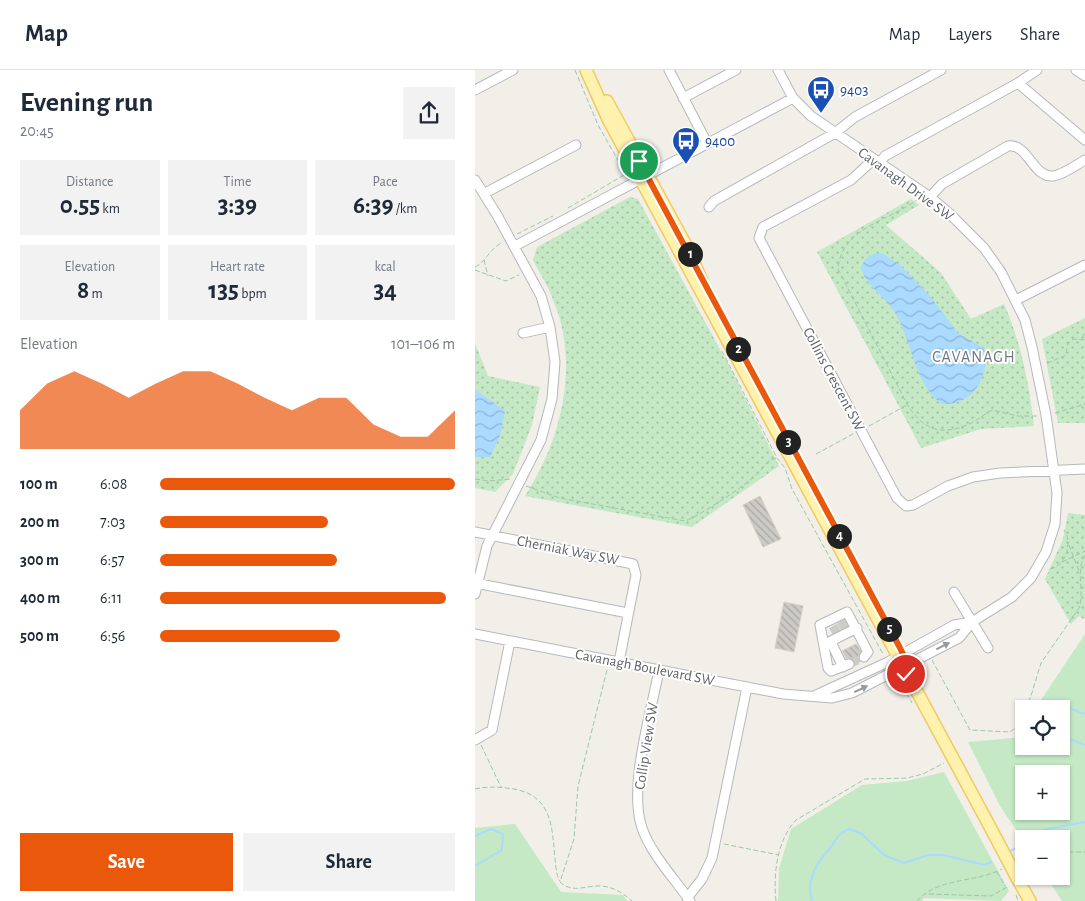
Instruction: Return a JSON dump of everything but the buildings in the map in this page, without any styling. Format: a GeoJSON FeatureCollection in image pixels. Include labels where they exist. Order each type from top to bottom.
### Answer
{"type":"FeatureCollection","features":[{"type":"Feature","properties":{"kind":"main road"},"geometry":{"type":"LineString","coordinates":[[586,70],[609,121],[644,178]]}},
{"type":"Feature","properties":{"kind":"main road"},"geometry":{"type":"LineString","coordinates":[[592,70],[644,178],[972,791],[1014,881],[1030,901]]}},
{"type":"Feature","properties":{"kind":"street"},"geometry":{"type":"LineString","coordinates":[[475,90],[513,70]]}},
{"type":"Feature","properties":{"kind":"street"},"geometry":{"type":"LineString","coordinates":[[669,70],[707,143]]}},
{"type":"Feature","properties":{"kind":"street"},"geometry":{"type":"LineString","coordinates":[[683,98],[726,72],[736,70]]}},
{"type":"Feature","properties":{"kind":"street","name":"Cavanagh Drive SW"},"geometry":{"type":"LineString","coordinates":[[778,70],[793,98],[811,116],[930,197],[962,225],[984,248],[1001,272],[1016,300],[1032,347],[1055,470],[1057,494],[1055,524],[1039,565],[1031,578],[1012,597],[972,622],[959,638],[902,661]]}},
{"type":"Feature","properties":{"kind":"street"},"geometry":{"type":"LineString","coordinates":[[709,207],[714,201],[835,133],[855,117],[941,70]]}},
{"type":"Feature","properties":{"kind":"street"},"geometry":{"type":"LineString","coordinates":[[876,162],[1018,83],[1037,70]]}},
{"type":"Feature","properties":{"kind":"street"},"geometry":{"type":"LineString","coordinates":[[1076,70],[1085,76]]}},
{"type":"Feature","properties":{"kind":"street"},"geometry":{"type":"LineString","coordinates":[[1018,83],[1085,140]]}},
{"type":"Feature","properties":{"kind":"street"},"geometry":{"type":"LineString","coordinates":[[515,246],[793,98]]}},
{"type":"Feature","properties":{"kind":"street"},"geometry":{"type":"LineString","coordinates":[[485,194],[576,145]]}},
{"type":"Feature","properties":{"kind":"street"},"geometry":{"type":"LineString","coordinates":[[930,197],[942,184],[1008,146],[1019,149],[1041,172],[1048,176],[1055,175],[1085,160]]}},
{"type":"Feature","properties":{"kind":"street","name":"Collins Crescent SW"},"geometry":{"type":"LineString","coordinates":[[876,162],[851,180],[763,227],[759,238],[897,498],[903,504],[909,506],[948,486],[973,477],[1000,473],[1055,470]]}},
{"type":"Feature","properties":{"kind":"street"},"geometry":{"type":"LineString","coordinates":[[475,180],[515,246],[541,296],[550,327],[555,362],[548,418],[533,458],[492,535],[484,555],[475,594]]}},
{"type":"Feature","properties":{"kind":"street"},"geometry":{"type":"LineString","coordinates":[[1016,300],[1085,265]]}},
{"type":"Feature","properties":{"kind":"street"},"geometry":{"type":"LineString","coordinates":[[523,333],[550,327]]}},
{"type":"Feature","properties":{"kind":"street"},"geometry":{"type":"LineString","coordinates":[[1055,470],[1085,469]]}},
{"type":"Feature","properties":{"kind":"street"},"geometry":{"type":"LineString","coordinates":[[475,532],[492,535]]}},
{"type":"Feature","properties":{"kind":"street","name":"Cherniak Way SW"},"geometry":{"type":"LineString","coordinates":[[492,535],[633,564],[635,575],[619,662]]}},
{"type":"Feature","properties":{"kind":"street"},"geometry":{"type":"LineString","coordinates":[[476,584],[628,613]]}},
{"type":"Feature","properties":{"kind":"street"},"geometry":{"type":"LineString","coordinates":[[954,592],[988,648]]}},
{"type":"Feature","properties":{"kind":"street"},"geometry":{"type":"LineString","coordinates":[[833,639],[828,668],[831,671],[846,665],[833,639],[817,624],[836,621],[847,612],[850,630],[868,652],[864,657]]}},
{"type":"Feature","properties":{"kind":"street","name":"Cavanagh Drive SW"},"geometry":{"type":"LineString","coordinates":[[902,661],[954,625],[972,622]]}},
{"type":"Feature","properties":{"kind":"street"},"geometry":{"type":"LineString","coordinates":[[833,639],[850,630]]}},
{"type":"Feature","properties":{"kind":"street","name":"Cavanagh Boulevard SW"},"geometry":{"type":"LineString","coordinates":[[475,634],[747,688],[793,695],[816,695],[902,661]]}},
{"type":"Feature","properties":{"kind":"street"},"geometry":{"type":"LineString","coordinates":[[476,739],[492,730],[510,641]]}},
{"type":"Feature","properties":{"kind":"street","name":"Collip View SW"},"geometry":{"type":"LineString","coordinates":[[659,670],[638,777],[637,804],[646,838],[688,899],[708,868],[716,842],[747,688]]}},
{"type":"Feature","properties":{"kind":"path"},"geometry":{"type":"LineString","coordinates":[[567,208],[623,177],[625,174],[586,100],[575,70]]}},
{"type":"Feature","properties":{"kind":"path"},"geometry":{"type":"LineString","coordinates":[[919,198],[857,234],[843,251],[839,269],[907,404],[919,422],[937,430],[965,426],[993,410],[1018,416],[1040,416]]}},
{"type":"Feature","properties":{"kind":"path"},"geometry":{"type":"LineString","coordinates":[[519,232],[559,213]]}},
{"type":"Feature","properties":{"kind":"path"},"geometry":{"type":"LineString","coordinates":[[475,267],[484,260],[491,249],[503,242]]}},
{"type":"Feature","properties":{"kind":"path"},"geometry":{"type":"LineString","coordinates":[[484,260],[488,276]]}},
{"type":"Feature","properties":{"kind":"path"},"geometry":{"type":"LineString","coordinates":[[475,270],[488,276],[506,280],[519,275]]}},
{"type":"Feature","properties":{"kind":"path"},"geometry":{"type":"LineString","coordinates":[[1082,339],[1085,333]]}},
{"type":"Feature","properties":{"kind":"path"},"geometry":{"type":"LineString","coordinates":[[1047,363],[1065,356],[1072,340],[1085,340]]}},
{"type":"Feature","properties":{"kind":"path"},"geometry":{"type":"LineString","coordinates":[[721,350],[777,458],[785,468],[792,488],[883,654]]}},
{"type":"Feature","properties":{"kind":"path"},"geometry":{"type":"LineString","coordinates":[[866,428],[907,404]]}},
{"type":"Feature","properties":{"kind":"path"},"geometry":{"type":"LineString","coordinates":[[1053,414],[1085,404]]}},
{"type":"Feature","properties":{"kind":"path"},"geometry":{"type":"LineString","coordinates":[[816,454],[857,433]]}},
{"type":"Feature","properties":{"kind":"path"},"geometry":{"type":"LineString","coordinates":[[524,485],[544,494],[560,498],[685,521],[710,508],[759,472],[767,462],[777,458]]}},
{"type":"Feature","properties":{"kind":"path"},"geometry":{"type":"LineString","coordinates":[[475,480],[489,481],[506,478],[517,481]]}},
{"type":"Feature","properties":{"kind":"path"},"geometry":{"type":"LineString","coordinates":[[1029,700],[1041,663],[1079,608],[1081,595],[1079,572],[1064,530]]}},
{"type":"Feature","properties":{"kind":"path"},"geometry":{"type":"LineString","coordinates":[[1061,562],[1069,543]]}},
{"type":"Feature","properties":{"kind":"path"},"geometry":{"type":"LineString","coordinates":[[1050,569],[1085,551]]}},
{"type":"Feature","properties":{"kind":"path"},"geometry":{"type":"LineString","coordinates":[[1079,572],[1085,555]]}},
{"type":"Feature","properties":{"kind":"path"},"geometry":{"type":"LineString","coordinates":[[931,659],[970,730],[1009,732],[1015,728]]}},
{"type":"Feature","properties":{"kind":"path"},"geometry":{"type":"LineString","coordinates":[[560,882],[574,839],[578,786],[607,670]]}},
{"type":"Feature","properties":{"kind":"path"},"geometry":{"type":"LineString","coordinates":[[476,739],[501,788]]}},
{"type":"Feature","properties":{"kind":"path"},"geometry":{"type":"LineString","coordinates":[[775,901],[775,874],[779,855],[788,828],[796,820],[835,798],[855,784],[865,780],[907,778],[923,774],[945,763]]}},
{"type":"Feature","properties":{"kind":"path"},"geometry":{"type":"LineString","coordinates":[[475,789],[501,788],[532,794],[544,805],[551,824],[557,873],[560,882],[571,889],[600,886],[611,888],[622,892],[633,901]]}},
{"type":"Feature","properties":{"kind":"path"},"geometry":{"type":"LineString","coordinates":[[716,842],[779,855]]}},
{"type":"Feature","properties":{"kind":"path"},"geometry":{"type":"LineString","coordinates":[[1070,852],[1085,852]]}},
{"type":"Feature","properties":{"kind":"path"},"geometry":{"type":"LineString","coordinates":[[917,901],[949,883],[997,872],[1006,888]]}},
{"type":"Feature","properties":{"kind":"path"},"geometry":{"type":"LineString","coordinates":[[928,894],[991,896],[1014,881]]}},
{"type":"Feature","properties":{"kind":"green space"},"geometry":{"type":"Polygon","coordinates":[[[630,197],[638,199],[727,362],[779,466],[692,527],[525,496],[538,474],[557,427],[566,377],[562,326],[552,296],[533,260],[537,247],[630,197]]]}},
{"type":"Feature","properties":{"kind":"green space"},"geometry":{"type":"Polygon","coordinates":[[[911,199],[919,205],[886,225],[941,273],[971,319],[1004,304],[1015,333],[1023,364],[1030,394],[1034,426],[981,429],[921,448],[817,252],[911,199]]]}},
{"type":"Feature","properties":{"kind":"green space"},"geometry":{"type":"Polygon","coordinates":[[[1085,318],[1085,423],[1058,423],[1042,339],[1085,318]]]}},
{"type":"Feature","properties":{"kind":"green space"},"geometry":{"type":"Polygon","coordinates":[[[475,343],[488,376],[540,387],[532,425],[513,474],[495,492],[475,488],[475,343]]]}},
{"type":"Feature","properties":{"kind":"green space"},"geometry":{"type":"Polygon","coordinates":[[[1068,513],[1085,515],[1085,618],[1083,619],[1079,616],[1071,624],[1045,579],[1063,539],[1068,513]]]}},
{"type":"Feature","properties":{"kind":"green space"},"geometry":{"type":"Polygon","coordinates":[[[1085,634],[1085,901],[1062,901],[1052,885],[1070,885],[1070,830],[1016,830],[1000,806],[968,742],[1015,738],[1015,755],[1070,755],[1070,700],[1041,700],[1085,634]]]}},
{"type":"Feature","properties":{"kind":"green space"},"geometry":{"type":"Polygon","coordinates":[[[944,772],[1009,891],[1001,901],[924,898],[922,901],[778,901],[779,869],[791,829],[862,785],[907,781],[944,772]]]}},
{"type":"Feature","properties":{"kind":"green space"},"geometry":{"type":"Polygon","coordinates":[[[515,824],[561,892],[623,895],[627,901],[475,901],[475,828],[515,824]]]}},
{"type":"Feature","properties":{"kind":"water"},"geometry":{"type":"Polygon","coordinates":[[[882,253],[900,265],[930,296],[958,333],[984,348],[985,369],[982,379],[977,388],[962,400],[953,404],[942,404],[932,395],[918,371],[899,320],[892,308],[864,276],[861,269],[866,259],[871,255],[882,253]]]}},
{"type":"Feature","properties":{"kind":"water"},"geometry":{"type":"Polygon","coordinates":[[[475,389],[505,411],[500,436],[490,457],[475,457],[475,389]]]}},
{"type":"Feature","properties":{"kind":"waterway"},"geometry":{"type":"LineString","coordinates":[[1070,709],[1085,714]]}},
{"type":"Feature","properties":{"kind":"waterway"},"geometry":{"type":"LineString","coordinates":[[1070,739],[1085,745]]}},
{"type":"Feature","properties":{"kind":"waterway"},"geometry":{"type":"LineString","coordinates":[[1044,830],[1085,822]]}},
{"type":"Feature","properties":{"kind":"waterway"},"geometry":{"type":"LineString","coordinates":[[475,836],[491,829],[503,834],[502,850],[475,866]]}},
{"type":"Feature","properties":{"kind":"waterway"},"geometry":{"type":"LineString","coordinates":[[812,901],[810,886],[813,872],[838,837],[849,829],[862,834],[884,855],[904,863],[928,855],[943,855],[985,865],[991,862]]}},
{"type":"Feature","properties":{"kind":"waterway"},"geometry":{"type":"LineString","coordinates":[[1009,852],[1015,848]]}},
{"type":"Feature","properties":{"kind":"tunnel"},"geometry":{"type":"LineString","coordinates":[[841,621],[846,630]]}},
{"type":"Feature","properties":{"kind":"tunnel"},"geometry":{"type":"LineString","coordinates":[[833,626],[838,635]]}},
{"type":"Feature","properties":{"kind":"tunnel"},"geometry":{"type":"LineString","coordinates":[[849,664],[864,657]]}},
{"type":"Feature","properties":{"kind":"place","name":"9403"},"geometry":{"type":"Point","coordinates":[821,114]}},
{"type":"Feature","properties":{"kind":"place","name":"9400"},"geometry":{"type":"Point","coordinates":[686,165]}},
{"type":"Feature","properties":{"kind":"district","name":"CAVANAGH"},"geometry":{"type":"Point","coordinates":[974,356]}},
{"type":"Feature","properties":{"kind":"route"},"geometry":{"type":"LineString","coordinates":[[639,161],[687,247],[707,290],[899,646],[908,664],[903,667],[906,674]]}}]}
